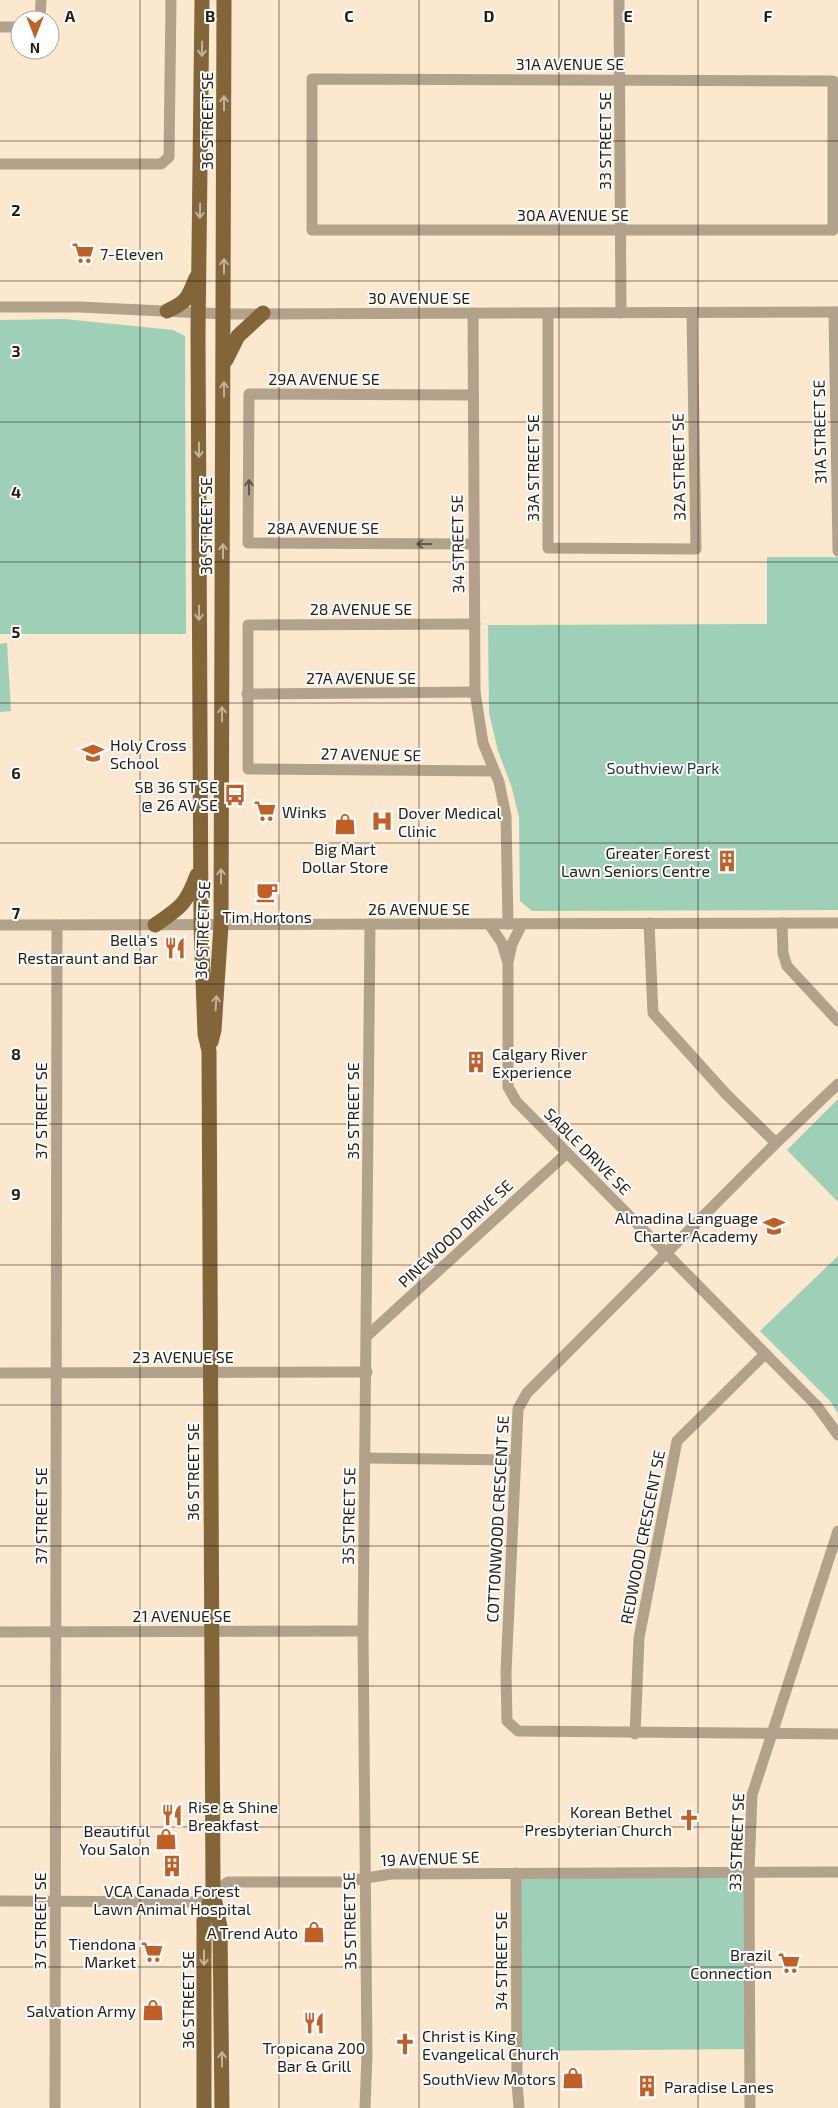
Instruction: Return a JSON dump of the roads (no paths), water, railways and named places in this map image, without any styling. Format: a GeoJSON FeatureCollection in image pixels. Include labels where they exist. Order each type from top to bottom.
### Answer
{"type":"FeatureCollection","features":[{"type":"Feature","properties":{"kind":"main road","name":"36 STREET SE"},"geometry":{"type":"LineString","coordinates":[[202,0],[198,314],[200,867],[205,1034],[209,1051],[209,1372],[213,1893],[220,1927],[222,2108]]}},
{"type":"Feature","properties":{"kind":"main road","name":"36 STREET SE"},"geometry":{"type":"LineString","coordinates":[[209,1051],[214,1030],[222,925],[224,0]]}},
{"type":"Feature","properties":{"kind":"main road"},"geometry":{"type":"LineString","coordinates":[[167,311],[182,304],[189,297],[199,270]]}},
{"type":"Feature","properties":{"kind":"main road"},"geometry":{"type":"LineString","coordinates":[[224,366],[238,336],[263,313]]}},
{"type":"Feature","properties":{"kind":"main road"},"geometry":{"type":"LineString","coordinates":[[155,925],[182,907],[189,896],[200,867]]}},
{"type":"Feature","properties":{"kind":"main road","name":"36 STREET SE"},"geometry":{"type":"LineString","coordinates":[[204,2108],[204,1921],[213,1893]]}},
{"type":"Feature","properties":{"kind":"street"},"geometry":{"type":"LineString","coordinates":[[0,164],[161,164],[169,157],[171,0]]}},
{"type":"Feature","properties":{"kind":"street","name":"33 STREET SE"},"geometry":{"type":"LineString","coordinates":[[619,0],[621,313]]}},
{"type":"Feature","properties":{"kind":"street","name":"31A AVENUE SE"},"geometry":{"type":"LineString","coordinates":[[313,158],[312,79],[833,81],[834,156]]}},
{"type":"Feature","properties":{"kind":"street","name":"30A AVENUE SE"},"geometry":{"type":"LineString","coordinates":[[313,158],[312,230],[833,230],[834,156]]}},
{"type":"Feature","properties":{"kind":"street","name":"30 AVENUE SE"},"geometry":{"type":"LineString","coordinates":[[0,307],[80,307],[198,314],[836,312]]}},
{"type":"Feature","properties":{"kind":"street","name":"31A STREET SE"},"geometry":{"type":"LineString","coordinates":[[836,312],[838,551]]}},
{"type":"Feature","properties":{"kind":"street","name":"34 STREET SE"},"geometry":{"type":"LineString","coordinates":[[473,313],[475,692],[483,743],[494,771]]}},
{"type":"Feature","properties":{"kind":"street","name":"33A STREET SE"},"geometry":{"type":"LineString","coordinates":[[548,313],[548,548],[624,549]]}},
{"type":"Feature","properties":{"kind":"street","name":"32A STREET SE"},"geometry":{"type":"LineString","coordinates":[[624,549],[696,549],[692,313]]}},
{"type":"Feature","properties":{"kind":"street","name":"29A AVENUE SE"},"geometry":{"type":"LineString","coordinates":[[249,468],[249,394],[473,395]]}},
{"type":"Feature","properties":{"kind":"street","name":"28A AVENUE SE"},"geometry":{"type":"LineString","coordinates":[[249,468],[248,543],[473,544]]}},
{"type":"Feature","properties":{"kind":"street","name":"28 AVENUE SE"},"geometry":{"type":"LineString","coordinates":[[247,694],[248,625],[475,624]]}},
{"type":"Feature","properties":{"kind":"street","name":"27A AVENUE SE"},"geometry":{"type":"LineString","coordinates":[[247,694],[475,692]]}},
{"type":"Feature","properties":{"kind":"street","name":"27 AVENUE SE"},"geometry":{"type":"LineString","coordinates":[[247,694],[248,769],[494,771]]}},
{"type":"Feature","properties":{"kind":"street"},"geometry":{"type":"LineString","coordinates":[[494,771],[499,782],[506,816],[508,924]]}},
{"type":"Feature","properties":{"kind":"street"},"geometry":{"type":"LineString","coordinates":[[782,923],[783,954],[787,966],[838,1021]]}},
{"type":"Feature","properties":{"kind":"street","name":"26 AVENUE SE"},"geometry":{"type":"LineString","coordinates":[[0,925],[838,923]]}},
{"type":"Feature","properties":{"kind":"street","name":"35 STREET SE"},"geometry":{"type":"LineString","coordinates":[[365,2108],[367,2055],[363,1631],[370,924]]}},
{"type":"Feature","properties":{"kind":"street","name":"SABLE DRIVE SE"},"geometry":{"type":"LineString","coordinates":[[489,924],[502,944],[508,962]]}},
{"type":"Feature","properties":{"kind":"street","name":"SABLE DRIVE SE"},"geometry":{"type":"LineString","coordinates":[[522,924],[512,944],[508,962],[508,1087],[516,1101],[566,1154],[666,1252],[817,1406],[838,1435]]}},
{"type":"Feature","properties":{"kind":"street"},"geometry":{"type":"LineString","coordinates":[[649,924],[653,1013],[726,1094],[776,1143]]}},
{"type":"Feature","properties":{"kind":"street","name":"37 STREET SE"},"geometry":{"type":"LineString","coordinates":[[55,2108],[57,925]]}},
{"type":"Feature","properties":{"kind":"street","name":"COTTONWOOD CRESCENT SE"},"geometry":{"type":"LineString","coordinates":[[838,1084],[666,1252],[527,1394],[518,1409],[506,1672],[507,1721],[518,1732],[838,1734]]}},
{"type":"Feature","properties":{"kind":"street","name":"PINEWOOD DRIVE SE"},"geometry":{"type":"LineString","coordinates":[[367,1336],[566,1154]]}},
{"type":"Feature","properties":{"kind":"street","name":"REDWOOD CRESCENT SE"},"geometry":{"type":"LineString","coordinates":[[636,1734],[639,1638],[677,1441],[766,1354]]}},
{"type":"Feature","properties":{"kind":"street","name":"23 AVENUE SE"},"geometry":{"type":"LineString","coordinates":[[0,1373],[367,1372]]}},
{"type":"Feature","properties":{"kind":"street"},"geometry":{"type":"LineString","coordinates":[[365,1458],[515,1460]]}},
{"type":"Feature","properties":{"kind":"street","name":"33 STREET SE"},"geometry":{"type":"LineString","coordinates":[[750,2108],[749,1871],[752,1795],[838,1532]]}},
{"type":"Feature","properties":{"kind":"street","name":"21 AVENUE SE"},"geometry":{"type":"LineString","coordinates":[[0,1632],[363,1631]]}},
{"type":"Feature","properties":{"kind":"street","name":"19 AVENUE SE"},"geometry":{"type":"LineString","coordinates":[[0,1901],[201,1902],[228,1882],[342,1882],[391,1874],[838,1872]]}},
{"type":"Feature","properties":{"kind":"street","name":"34 STREET SE"},"geometry":{"type":"LineString","coordinates":[[516,1873],[517,2075],[519,2108]]}},
{"type":"Feature","properties":{"kind":"place","name":"7-Eleven"},"geometry":{"type":"Point","coordinates":[83,253]}},
{"type":"Feature","properties":{"kind":"place","name":"Holy Cross School"},"geometry":{"type":"Point","coordinates":[93,753]}},
{"type":"Feature","properties":{"kind":"place","name":"SB 36 ST SE @ 26 AV SE"},"geometry":{"type":"Point","coordinates":[235,795]}},
{"type":"Feature","properties":{"kind":"place","name":"Winks"},"geometry":{"type":"Point","coordinates":[265,811]}},
{"type":"Feature","properties":{"kind":"place","name":"Dover Medical Clinic"},"geometry":{"type":"Point","coordinates":[382,821]}},
{"type":"Feature","properties":{"kind":"place","name":"Big Mart Dollar Store"},"geometry":{"type":"Point","coordinates":[345,824]}},
{"type":"Feature","properties":{"kind":"place","name":"Greater Forest Lawn Seniors Centre"},"geometry":{"type":"Point","coordinates":[727,861]}},
{"type":"Feature","properties":{"kind":"place","name":"Tim Hortons"},"geometry":{"type":"Point","coordinates":[267,892]}},
{"type":"Feature","properties":{"kind":"place","name":"Bella's Restaraunt and Bar"},"geometry":{"type":"Point","coordinates":[175,948]}},
{"type":"Feature","properties":{"kind":"place","name":"Calgary River Experience"},"geometry":{"type":"Point","coordinates":[476,1062]}},
{"type":"Feature","properties":{"kind":"place","name":"Almadina Language Charter Academy"},"geometry":{"type":"Point","coordinates":[774,1226]}},
{"type":"Feature","properties":{"kind":"place","name":"Rise & Shine Breakfast"},"geometry":{"type":"Point","coordinates":[172,1815]}},
{"type":"Feature","properties":{"kind":"place","name":"Korean Bethel Presbyterian Church"},"geometry":{"type":"Point","coordinates":[689,1820]}},
{"type":"Feature","properties":{"kind":"place","name":"Beautiful You Salon"},"geometry":{"type":"Point","coordinates":[166,1839]}},
{"type":"Feature","properties":{"kind":"place","name":"VCA Canada Forest Lawn Animal Hospital"},"geometry":{"type":"Point","coordinates":[172,1866]}},
{"type":"Feature","properties":{"kind":"place","name":"A Trend Auto"},"geometry":{"type":"Point","coordinates":[314,1932]}},
{"type":"Feature","properties":{"kind":"place","name":"Tiendona Market"},"geometry":{"type":"Point","coordinates":[152,1952]}},
{"type":"Feature","properties":{"kind":"place","name":"Brazil Connection"},"geometry":{"type":"Point","coordinates":[789,1963]}},
{"type":"Feature","properties":{"kind":"place","name":"Salvation Army"},"geometry":{"type":"Point","coordinates":[153,2010]}},
{"type":"Feature","properties":{"kind":"place","name":"Tropicana 200 Bar & Grill"},"geometry":{"type":"Point","coordinates":[314,2023]}},
{"type":"Feature","properties":{"kind":"place","name":"Christ is King Evangelical Church"},"geometry":{"type":"Point","coordinates":[405,2044]}},
{"type":"Feature","properties":{"kind":"place","name":"SouthView Motors"},"geometry":{"type":"Point","coordinates":[573,2078]}},
{"type":"Feature","properties":{"kind":"place","name":"Paradise Lanes"},"geometry":{"type":"Point","coordinates":[647,2086]}},
{"type":"Feature","properties":{"kind":"park label","name":"Southview Park"},"geometry":{"type":"Point","coordinates":[663,767]}}]}
